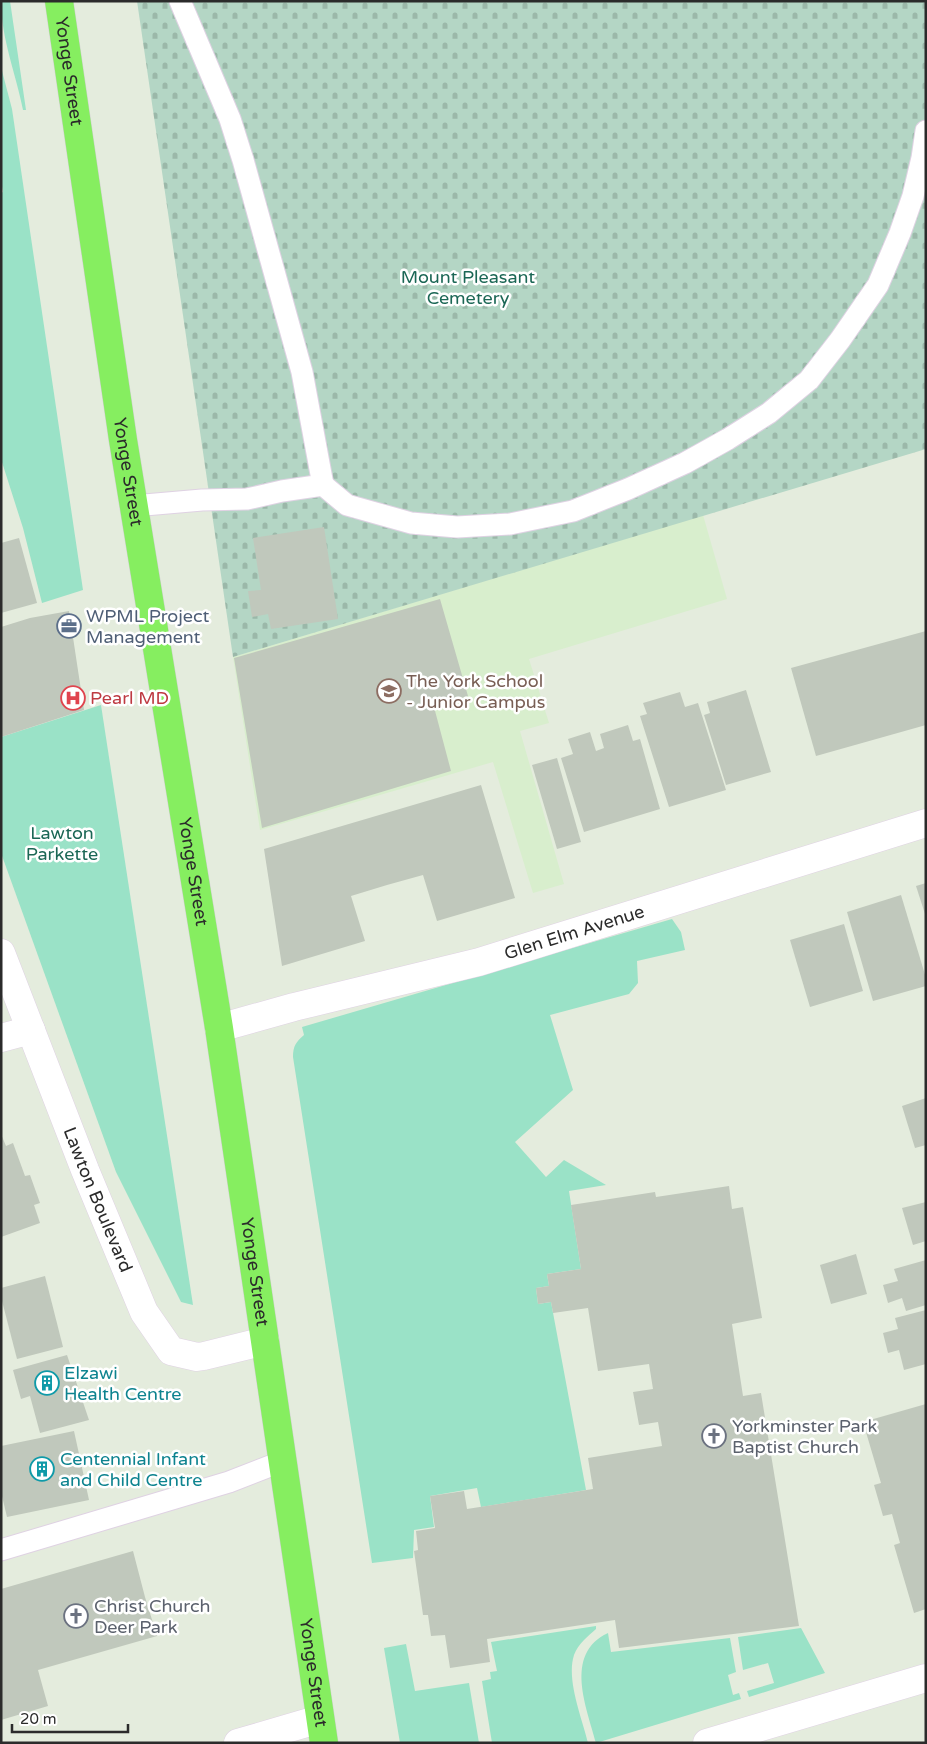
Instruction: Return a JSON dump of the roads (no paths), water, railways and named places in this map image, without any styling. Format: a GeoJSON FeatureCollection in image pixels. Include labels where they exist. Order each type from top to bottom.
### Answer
{"type":"FeatureCollection","features":[{"type":"Feature","properties":{"kind":"main road","name":"Yonge Street"},"geometry":{"type":"LineString","coordinates":[[59,1],[133,506],[219,1028],[315,1671],[322,1731]]}},
{"type":"Feature","properties":{"kind":"street","name":"Glen Elm Avenue"},"geometry":{"type":"LineString","coordinates":[[219,1028],[479,962],[926,823]]}},
{"type":"Feature","properties":{"kind":"street","name":"Lawton Boulevard"},"geometry":{"type":"LineString","coordinates":[[1,953],[85,1170],[144,1312],[171,1351],[197,1357],[265,1341]]}},
{"type":"Feature","properties":{"kind":"street"},"geometry":{"type":"LineString","coordinates":[[1,1038],[31,1030]]}},
{"type":"Feature","properties":{"kind":"street"},"geometry":{"type":"LineString","coordinates":[[707,1743],[926,1678]]}},
{"type":"Feature","properties":{"kind":"street"},"geometry":{"type":"LineString","coordinates":[[238,1743],[322,1731]]}},
{"type":"Feature","properties":{"kind":"lane"},"geometry":{"type":"LineString","coordinates":[[180,1],[230,119],[243,160],[302,372],[323,485],[347,505],[411,523],[457,527],[510,524],[572,511],[628,489],[685,463],[769,413],[809,380],[840,340],[878,285],[913,196],[926,131]]}},
{"type":"Feature","properties":{"kind":"lane"},"geometry":{"type":"LineString","coordinates":[[133,506],[202,500],[247,499],[282,490],[323,485]]}},
{"type":"Feature","properties":{"kind":"lane"},"geometry":{"type":"LineString","coordinates":[[1,1550],[228,1482],[283,1461]]}},
{"type":"Feature","properties":{"kind":"place","name":"WPML Project Management"},"geometry":{"type":"Point","coordinates":[69,626]}},
{"type":"Feature","properties":{"kind":"place","name":"The York School - Junior Campus"},"geometry":{"type":"Point","coordinates":[389,691]}},
{"type":"Feature","properties":{"kind":"place","name":"Pearl MD"},"geometry":{"type":"Point","coordinates":[73,698]}},
{"type":"Feature","properties":{"kind":"place","name":"Elzawi Health Centre"},"geometry":{"type":"Point","coordinates":[47,1383]}},
{"type":"Feature","properties":{"kind":"place","name":"Yorkminster Park Baptist Church"},"geometry":{"type":"Point","coordinates":[714,1436]}},
{"type":"Feature","properties":{"kind":"place","name":"Centennial Infant and Child Centre"},"geometry":{"type":"Point","coordinates":[42,1469]}},
{"type":"Feature","properties":{"kind":"place","name":"Christ Church Deer Park"},"geometry":{"type":"Point","coordinates":[76,1616]}},
{"type":"Feature","properties":{"kind":"park label","name":"Mount Pleasant Cemetery"},"geometry":{"type":"Point","coordinates":[468,287]}},
{"type":"Feature","properties":{"kind":"park label","name":"Lawton Parkette"},"geometry":{"type":"Point","coordinates":[62,843]}}]}
